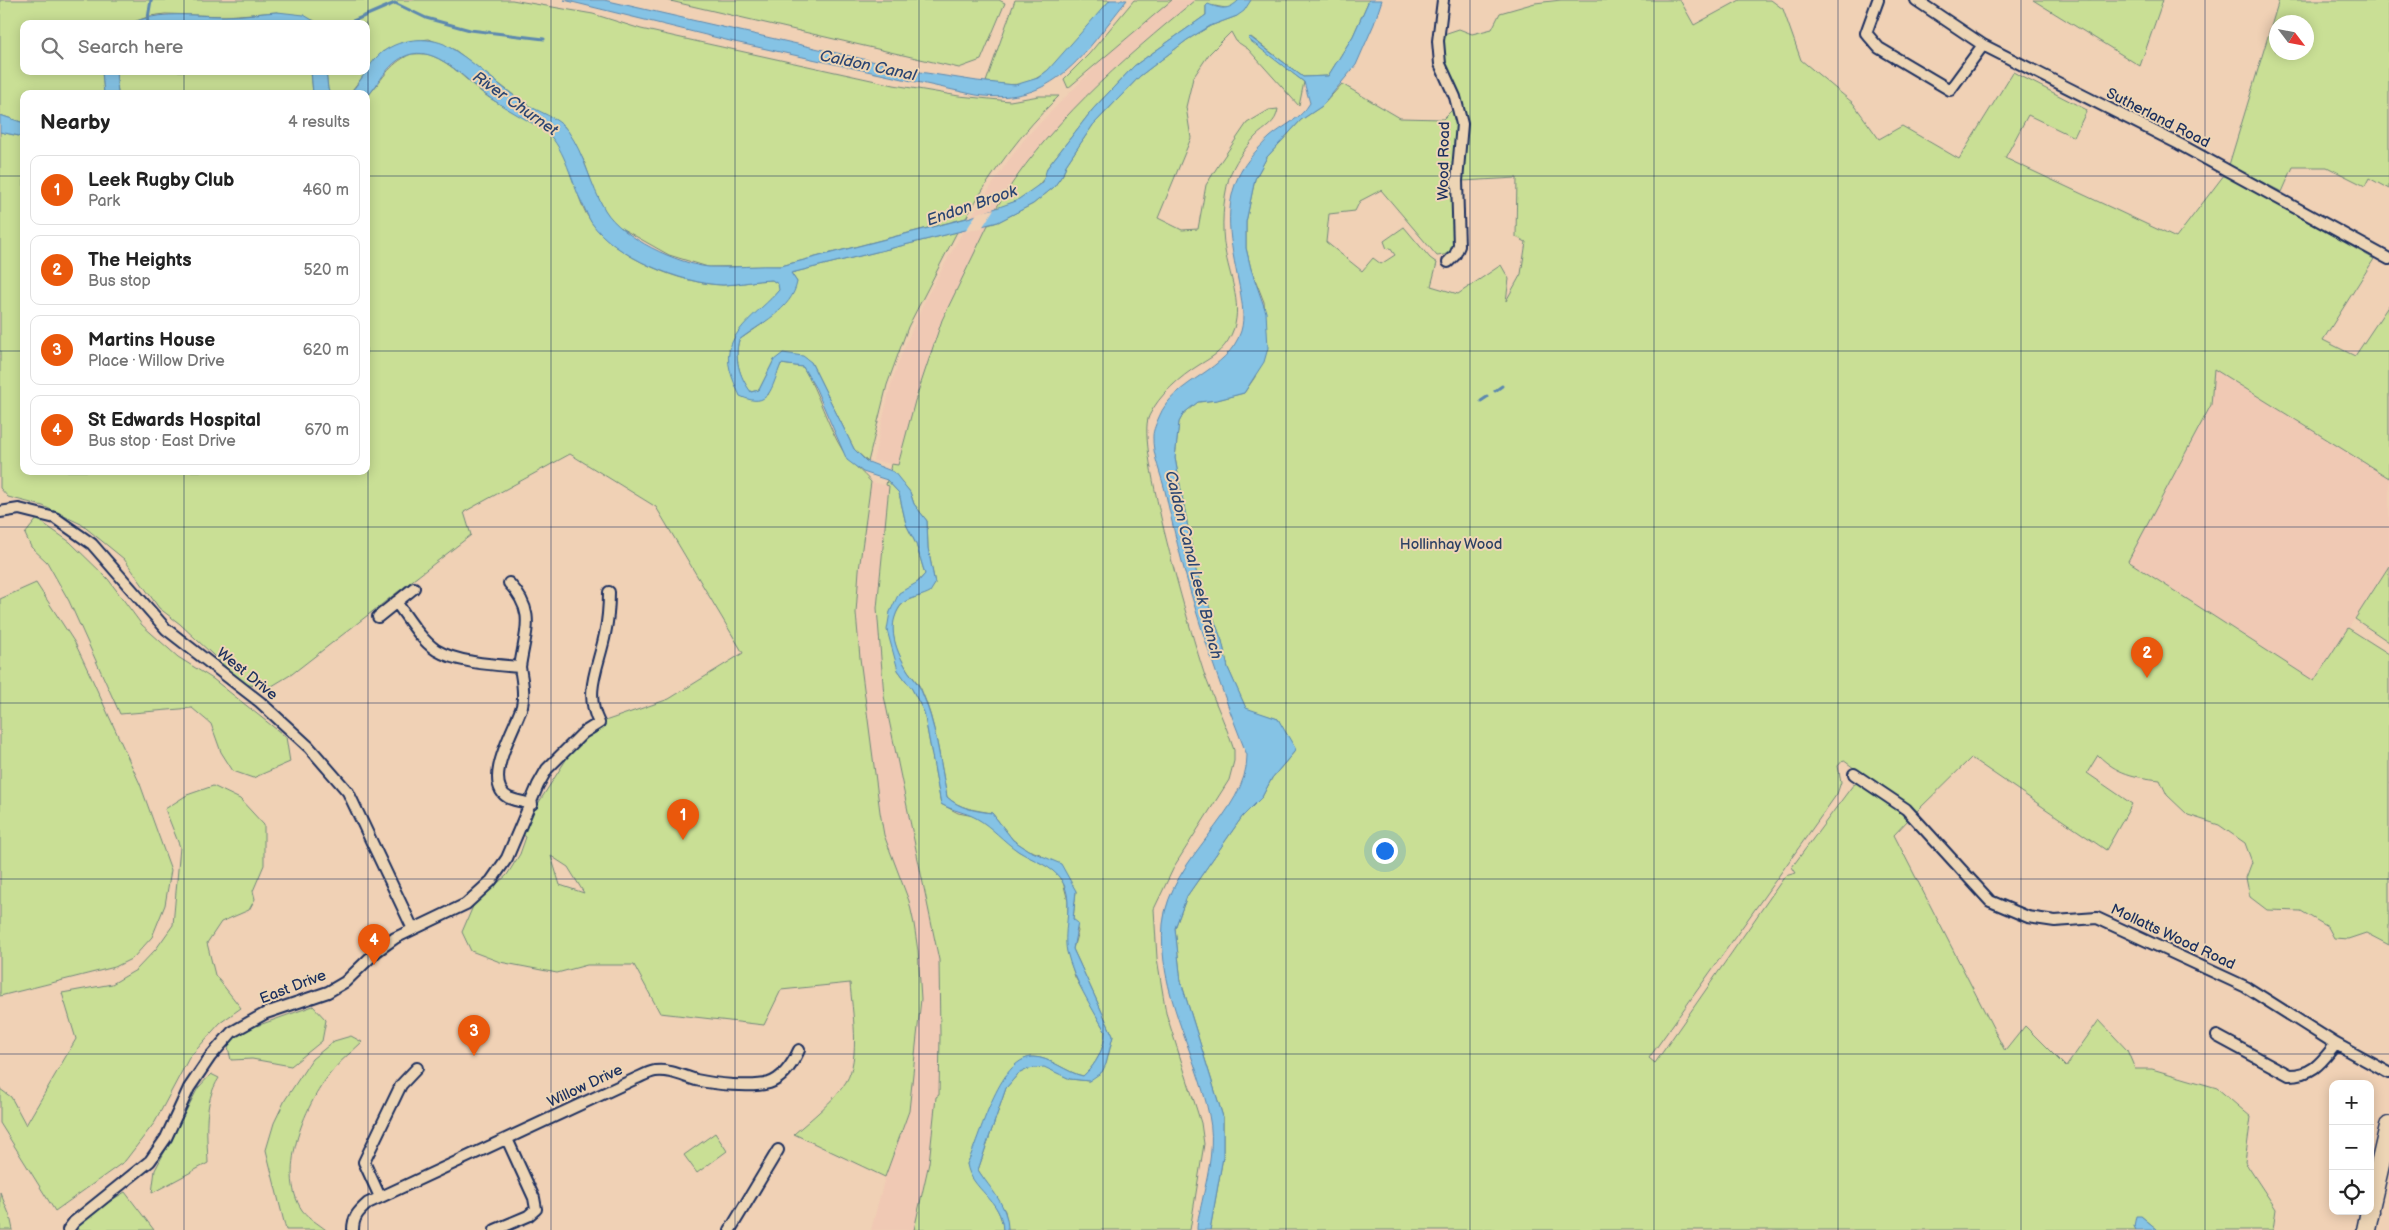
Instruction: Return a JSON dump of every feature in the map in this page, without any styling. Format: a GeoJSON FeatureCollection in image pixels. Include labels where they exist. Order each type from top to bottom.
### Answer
{"type":"FeatureCollection","features":[{"type":"Feature","properties":{"kind":"highway"},"geometry":{"type":"LineString","coordinates":[[2374,1192],[2389,1126]]}},
{"type":"Feature","properties":{"kind":"highway"},"geometry":{"type":"LineString","coordinates":[[2366,1230],[2369,1215]]}},
{"type":"Feature","properties":{"kind":"street","name":"Wood Road"},"geometry":{"type":"LineString","coordinates":[[1443,0],[1438,41],[1440,64],[1455,97],[1462,124],[1457,181],[1459,246],[1455,256],[1448,262]]}},
{"type":"Feature","properties":{"kind":"street"},"geometry":{"type":"LineString","coordinates":[[1878,0],[1866,33],[1870,40],[1879,48],[1950,90],[1982,45]]}},
{"type":"Feature","properties":{"kind":"street","name":"Sutherland Road"},"geometry":{"type":"LineString","coordinates":[[1916,0],[1982,45],[2179,144],[2389,259]]}},
{"type":"Feature","properties":{"kind":"street","name":"West Drive"},"geometry":{"type":"LineString","coordinates":[[0,512],[20,509],[54,518],[92,544],[166,629],[260,702],[309,747],[348,792],[413,929]]}},
{"type":"Feature","properties":{"kind":"street"},"geometry":{"type":"LineString","coordinates":[[509,583],[524,601],[527,616],[520,668],[524,690],[520,714],[509,736],[499,768],[500,786],[508,797],[532,804]]}},
{"type":"Feature","properties":{"kind":"street"},"geometry":{"type":"LineString","coordinates":[[378,617],[414,588]]}},
{"type":"Feature","properties":{"kind":"street","name":"East Drive"},"geometry":{"type":"LineString","coordinates":[[68,1230],[74,1222],[150,1162],[166,1138],[189,1088],[210,1057],[232,1032],[266,1013],[328,992],[345,982],[377,951],[395,938],[466,904],[491,881],[508,858],[532,804],[538,785],[547,769],[583,733],[599,723],[594,714],[591,690],[605,635],[608,592]]}},
{"type":"Feature","properties":{"kind":"street"},"geometry":{"type":"LineString","coordinates":[[396,602],[424,638],[436,650],[444,654],[486,664],[520,668]]}},
{"type":"Feature","properties":{"kind":"street","name":"Mollatts Wood Road"},"geometry":{"type":"LineString","coordinates":[[1854,774],[1906,809],[1990,901],[2028,917],[2055,921],[2097,918],[2246,987],[2336,1044],[2389,1073]]}},
{"type":"Feature","properties":{"kind":"street"},"geometry":{"type":"LineString","coordinates":[[2217,1036],[2289,1075],[2302,1075],[2319,1065],[2336,1044]]}},
{"type":"Feature","properties":{"kind":"street","name":"Willow Drive"},"geometry":{"type":"LineString","coordinates":[[353,1230],[353,1221],[357,1212],[368,1203],[655,1071],[716,1083],[769,1083],[782,1075],[793,1062],[799,1050]]}},
{"type":"Feature","properties":{"kind":"street"},"geometry":{"type":"LineString","coordinates":[[380,1197],[364,1162],[401,1085],[417,1068]]}},
{"type":"Feature","properties":{"kind":"street"},"geometry":{"type":"LineString","coordinates":[[495,1230],[528,1216],[536,1209],[534,1198],[507,1139]]}},
{"type":"Feature","properties":{"kind":"street"},"geometry":{"type":"LineString","coordinates":[[730,1230],[778,1150]]}},
{"type":"Feature","properties":{"kind":"shaded area"},"geometry":{"type":"Polygon","coordinates":[[[1172,0],[1195,0],[1143,43],[1097,85],[1013,179],[995,210],[971,217],[1027,136],[1111,51],[1172,0]]]}},
{"type":"Feature","properties":{"kind":"shaded area"},"geometry":{"type":"Polygon","coordinates":[[[988,225],[942,320],[915,401],[898,465],[873,461],[891,384],[901,355],[926,298],[963,231],[988,225]]]}},
{"type":"Feature","properties":{"kind":"shaded area"},"geometry":{"type":"Polygon","coordinates":[[[2214,369],[2389,478],[2389,566],[2314,681],[2127,561],[2211,405],[2214,369]]]}},
{"type":"Feature","properties":{"kind":"shaded area"},"geometry":{"type":"Polygon","coordinates":[[[871,482],[889,486],[877,608],[884,696],[939,960],[938,1111],[916,1230],[871,1230],[885,1177],[909,1111],[918,951],[909,901],[884,835],[862,687],[856,613],[859,570],[871,482]]]}},
{"type":"Feature","properties":{"kind":"green space"},"geometry":{"type":"Polygon","coordinates":[[[0,0],[512,0],[593,14],[641,29],[894,85],[959,96],[1010,101],[1039,96],[1059,96],[1032,124],[1008,154],[966,218],[781,266],[708,267],[669,255],[621,228],[611,220],[604,209],[595,192],[584,161],[564,126],[524,103],[455,50],[429,39],[403,42],[382,52],[370,67],[370,20],[313,20],[277,12],[226,16],[165,14],[140,20],[20,20],[20,75],[102,75],[104,90],[20,90],[20,122],[0,115],[0,0]]]}},
{"type":"Feature","properties":{"kind":"green space"},"geometry":{"type":"Polygon","coordinates":[[[666,0],[999,0],[1005,3],[981,60],[959,68],[666,0]]]}},
{"type":"Feature","properties":{"kind":"green space"},"geometry":{"type":"Polygon","coordinates":[[[1015,0],[1110,0],[1060,60],[1036,78],[1025,83],[1015,84],[986,82],[1015,0]]]}},
{"type":"Feature","properties":{"kind":"green space"},"geometry":{"type":"Polygon","coordinates":[[[1134,0],[1172,0],[1068,88],[1064,79],[1089,54],[1134,0]]]}},
{"type":"Feature","properties":{"kind":"green space"},"geometry":{"type":"Polygon","coordinates":[[[1195,0],[1239,0],[1232,8],[1206,6],[1206,15],[1134,66],[1093,109],[1047,168],[1046,176],[1036,188],[1016,201],[995,210],[1037,150],[1086,96],[1112,71],[1195,0]]]}},
{"type":"Feature","properties":{"kind":"green space"},"geometry":{"type":"Polygon","coordinates":[[[1251,0],[1369,0],[1353,36],[1328,76],[1303,77],[1251,37],[1249,39],[1304,82],[1299,106],[1248,49],[1236,41],[1231,32],[1209,54],[1193,78],[1186,107],[1191,138],[1158,218],[1182,230],[1198,229],[1206,185],[1221,161],[1247,123],[1269,110],[1278,109],[1272,122],[1255,137],[1240,156],[1231,172],[1225,195],[1223,232],[1225,250],[1236,298],[1237,308],[1234,328],[1228,341],[1220,350],[1177,381],[1158,401],[1149,416],[1147,434],[1157,500],[1178,584],[1205,676],[1234,750],[1234,761],[1229,780],[1175,865],[1154,909],[1157,958],[1166,1013],[1201,1123],[1204,1144],[1190,1230],[1008,1230],[1005,1211],[978,1170],[1006,1088],[1018,1074],[1028,1069],[1044,1066],[1070,1079],[1089,1081],[1106,1064],[1113,1036],[1073,949],[1078,931],[1073,919],[1076,891],[1040,854],[1028,850],[1013,840],[992,813],[963,807],[947,797],[937,742],[926,702],[920,686],[901,659],[893,630],[895,616],[901,606],[907,601],[925,593],[935,584],[928,548],[927,521],[914,504],[910,492],[890,469],[891,464],[898,465],[915,401],[942,320],[988,225],[998,222],[1033,204],[1054,187],[1063,174],[1066,165],[1093,125],[1140,76],[1187,40],[1210,26],[1237,16],[1251,0]]]}},
{"type":"Feature","properties":{"kind":"green space","name":"Hollinhay Wood"},"geometry":{"type":"Polygon","coordinates":[[[1561,0],[1680,0],[1694,25],[1740,0],[1771,0],[1783,9],[1801,60],[1853,103],[1879,139],[1902,126],[1959,159],[2013,72],[2087,110],[2074,137],[2028,115],[2005,158],[2176,238],[2224,175],[2374,259],[2323,340],[2355,356],[2389,305],[2389,478],[2214,369],[2211,405],[2128,561],[2314,681],[2348,628],[2389,654],[2389,945],[2366,933],[2348,939],[2334,938],[2328,927],[2301,911],[2267,910],[2250,897],[2246,878],[2252,862],[2245,843],[2219,825],[2188,815],[2167,795],[2160,780],[2126,774],[2098,755],[2087,773],[2132,804],[2106,850],[1971,758],[1915,813],[1843,760],[1838,766],[1841,782],[1837,794],[1649,1058],[1655,1063],[1785,876],[1796,873],[1792,867],[1853,785],[1860,782],[1891,802],[1909,819],[1894,835],[2005,1051],[2025,1026],[2066,1067],[2099,1020],[2127,1050],[2135,1069],[2152,1069],[2217,1088],[2251,1117],[2245,1162],[2276,1209],[2273,1230],[2158,1230],[2141,1216],[2134,1226],[2136,1230],[1210,1230],[1223,1157],[1223,1117],[1181,982],[1175,928],[1187,896],[1242,817],[1262,797],[1272,778],[1294,752],[1278,719],[1246,709],[1228,668],[1222,641],[1196,571],[1175,458],[1179,422],[1184,413],[1198,402],[1217,400],[1244,393],[1255,377],[1266,321],[1264,302],[1251,269],[1246,248],[1246,222],[1255,179],[1267,157],[1301,120],[1322,106],[1342,84],[1400,118],[1443,119],[1452,110],[1459,123],[1456,240],[1450,252],[1437,256],[1381,190],[1360,201],[1355,211],[1329,214],[1326,242],[1362,271],[1373,258],[1381,264],[1395,255],[1390,248],[1387,249],[1384,241],[1404,227],[1430,258],[1437,263],[1431,286],[1458,294],[1501,265],[1509,279],[1506,301],[1521,274],[1526,242],[1516,237],[1517,178],[1462,181],[1467,123],[1461,96],[1445,62],[1444,34],[1459,29],[1472,34],[1492,29],[1500,13],[1535,3],[1561,0]]]}},
{"type":"Feature","properties":{"kind":"green space"},"geometry":{"type":"Polygon","coordinates":[[[2033,0],[2163,0],[2140,66],[2033,0]]]}},
{"type":"Feature","properties":{"kind":"green space"},"geometry":{"type":"Polygon","coordinates":[[[2279,0],[2389,0],[2389,189],[2369,178],[2365,186],[2327,167],[2293,167],[2282,192],[2229,165],[2269,33],[2269,60],[2314,60],[2314,15],[2274,15],[2279,0]]]}},
{"type":"Feature","properties":{"kind":"green space"},"geometry":{"type":"Polygon","coordinates":[[[411,54],[430,55],[453,68],[488,97],[544,130],[563,152],[586,214],[592,223],[603,236],[633,258],[651,267],[688,280],[729,285],[772,280],[778,284],[780,289],[729,349],[740,395],[768,395],[781,364],[803,367],[843,451],[849,460],[871,482],[859,570],[856,613],[860,658],[884,835],[909,901],[918,951],[921,999],[909,1111],[885,1177],[794,1134],[835,1096],[851,1072],[854,1047],[854,1020],[850,983],[781,990],[764,1025],[660,1013],[634,965],[587,965],[557,973],[500,962],[471,951],[462,932],[474,904],[507,875],[520,854],[526,837],[520,832],[583,733],[602,722],[669,699],[743,653],[656,507],[570,454],[464,512],[471,535],[292,674],[272,686],[245,685],[180,624],[159,608],[124,559],[81,524],[43,506],[8,497],[0,488],[0,132],[20,136],[20,475],[370,475],[370,93],[396,63],[411,54]],[[551,856],[560,885],[584,893],[568,867],[551,856]]]}},
{"type":"Feature","properties":{"kind":"green space"},"geometry":{"type":"Polygon","coordinates":[[[116,75],[311,75],[313,90],[118,90],[116,75]]]}},
{"type":"Feature","properties":{"kind":"green space"},"geometry":{"type":"Polygon","coordinates":[[[326,75],[364,75],[352,90],[328,90],[326,75]]]}},
{"type":"Feature","properties":{"kind":"green space"},"geometry":{"type":"Polygon","coordinates":[[[957,232],[908,327],[887,385],[868,462],[854,449],[811,362],[774,360],[759,390],[750,392],[743,380],[737,360],[739,340],[765,322],[797,282],[791,273],[957,232]]]}},
{"type":"Feature","properties":{"kind":"green space"},"geometry":{"type":"Polygon","coordinates":[[[887,480],[899,493],[906,524],[916,544],[925,574],[890,612],[898,670],[912,689],[924,712],[941,804],[958,813],[974,816],[991,827],[1018,851],[1054,870],[1063,882],[1068,901],[1067,950],[1075,977],[1105,1031],[1099,1056],[1083,1076],[1046,1060],[1033,1057],[1021,1061],[1011,1071],[992,1102],[967,1164],[994,1204],[1002,1221],[1003,1230],[914,1230],[929,1163],[936,1097],[939,1095],[939,960],[884,696],[877,608],[889,486],[886,485],[887,480]]]}},
{"type":"Feature","properties":{"kind":"green space"},"geometry":{"type":"Polygon","coordinates":[[[37,519],[70,542],[108,579],[142,625],[178,657],[213,679],[286,737],[290,762],[253,778],[233,771],[221,752],[211,724],[192,708],[120,714],[69,601],[47,562],[31,547],[25,534],[37,519]]]}},
{"type":"Feature","properties":{"kind":"green space"},"geometry":{"type":"Polygon","coordinates":[[[2389,566],[2389,642],[2355,619],[2389,566]]]}},
{"type":"Feature","properties":{"kind":"green space"},"geometry":{"type":"Polygon","coordinates":[[[36,583],[75,643],[92,679],[140,784],[171,870],[165,905],[152,937],[133,958],[115,967],[0,996],[0,599],[36,583]]]}},
{"type":"Feature","properties":{"kind":"green space"},"geometry":{"type":"Polygon","coordinates":[[[213,786],[240,799],[264,825],[264,865],[253,891],[255,899],[249,910],[221,922],[207,943],[215,975],[241,1008],[220,1023],[189,1058],[155,1122],[125,1161],[55,1211],[0,1123],[0,1089],[11,1097],[26,1125],[76,1039],[62,993],[112,984],[136,970],[156,949],[173,925],[180,847],[165,809],[187,795],[213,786]]]}},
{"type":"Feature","properties":{"kind":"green space"},"geometry":{"type":"Polygon","coordinates":[[[313,1006],[326,1020],[322,1041],[291,1066],[252,1059],[231,1060],[227,1043],[248,1029],[313,1006]]]}},
{"type":"Feature","properties":{"kind":"green space"},"geometry":{"type":"Polygon","coordinates":[[[351,1036],[362,1042],[334,1069],[314,1099],[305,1117],[293,1157],[292,1176],[295,1194],[302,1210],[326,1230],[286,1230],[266,1150],[274,1123],[285,1100],[312,1059],[334,1041],[351,1036]]]}},
{"type":"Feature","properties":{"kind":"green space"},"geometry":{"type":"Polygon","coordinates":[[[211,1074],[219,1078],[210,1097],[208,1108],[208,1163],[152,1193],[155,1170],[198,1088],[211,1074]]]}},
{"type":"Feature","properties":{"kind":"green space"},"geometry":{"type":"Polygon","coordinates":[[[715,1133],[727,1151],[697,1173],[684,1155],[715,1133]]]}},
{"type":"Feature","properties":{"kind":"green space"},"geometry":{"type":"Polygon","coordinates":[[[0,1192],[10,1216],[13,1230],[0,1230],[0,1192]]]}},
{"type":"Feature","properties":{"kind":"green space"},"geometry":{"type":"Polygon","coordinates":[[[125,1192],[154,1230],[73,1230],[110,1201],[125,1192]]]}},
{"type":"Feature","properties":{"kind":"water","name":"Caldon Canal"},"geometry":{"type":"Polygon","coordinates":[[[564,0],[604,0],[920,72],[1015,85],[1038,78],[1048,70],[1110,0],[1127,0],[1081,57],[1065,72],[1047,84],[1027,93],[1003,97],[976,95],[730,41],[564,0]]]}},
{"type":"Feature","properties":{"kind":"water","name":"River Churnet"},"geometry":{"type":"Polygon","coordinates":[[[1239,0],[1251,0],[1244,11],[1237,16],[1210,26],[1187,40],[1140,76],[1093,125],[1066,165],[1063,174],[1054,187],[1033,204],[998,222],[791,273],[797,282],[789,301],[774,316],[739,340],[737,360],[743,380],[751,392],[759,390],[774,360],[783,353],[803,356],[811,362],[854,449],[866,461],[894,472],[910,492],[914,504],[927,521],[928,548],[935,584],[930,592],[910,599],[901,605],[895,617],[893,631],[901,659],[920,687],[926,703],[937,743],[947,797],[963,807],[992,813],[1013,840],[1028,850],[1061,864],[1076,891],[1073,919],[1078,923],[1073,949],[1113,1036],[1102,1072],[1089,1081],[1070,1079],[1044,1067],[1028,1069],[1018,1074],[1006,1088],[978,1170],[1002,1205],[1008,1230],[1003,1230],[998,1210],[974,1181],[967,1164],[1000,1084],[1010,1070],[1021,1061],[1033,1057],[1046,1060],[1083,1076],[1099,1056],[1105,1031],[1078,983],[1067,952],[1068,898],[1062,881],[1053,871],[1018,851],[982,822],[941,804],[924,712],[912,689],[898,670],[887,630],[890,612],[899,593],[918,582],[925,574],[916,544],[906,524],[899,493],[887,480],[863,472],[847,460],[816,389],[803,367],[781,364],[772,388],[764,398],[750,400],[740,396],[730,370],[728,357],[731,346],[736,335],[744,325],[779,290],[778,284],[772,280],[723,285],[689,280],[670,274],[632,257],[602,235],[591,222],[564,157],[546,131],[490,98],[454,68],[433,56],[412,54],[404,57],[391,66],[370,93],[370,90],[352,90],[363,75],[370,75],[370,66],[375,59],[390,47],[417,40],[435,41],[444,44],[465,57],[524,103],[564,126],[579,150],[605,210],[613,220],[637,240],[667,255],[696,265],[709,267],[781,266],[971,217],[1016,201],[1043,182],[1047,168],[1093,109],[1134,66],[1206,15],[1206,6],[1208,4],[1224,8],[1231,6],[1239,0]]]}},
{"type":"Feature","properties":{"kind":"water","name":"Caldon Canal Leek Branch"},"geometry":{"type":"Polygon","coordinates":[[[1369,0],[1382,0],[1356,65],[1322,106],[1301,120],[1267,157],[1255,179],[1246,222],[1246,248],[1266,312],[1268,348],[1264,362],[1244,393],[1217,400],[1198,402],[1184,413],[1179,422],[1175,458],[1196,571],[1222,641],[1228,668],[1246,708],[1278,719],[1295,748],[1294,752],[1272,778],[1262,797],[1242,817],[1187,896],[1175,928],[1181,982],[1223,1117],[1223,1157],[1210,1230],[1197,1230],[1210,1156],[1211,1125],[1203,1091],[1171,997],[1163,949],[1163,924],[1169,900],[1179,877],[1223,816],[1235,796],[1244,776],[1247,755],[1211,659],[1191,594],[1156,458],[1153,434],[1166,404],[1176,393],[1225,356],[1234,345],[1241,331],[1243,321],[1242,305],[1230,232],[1231,203],[1234,189],[1239,175],[1249,159],[1270,137],[1292,122],[1310,103],[1304,82],[1248,39],[1250,37],[1303,77],[1328,76],[1353,36],[1369,0]]]}},
{"type":"Feature","properties":{"kind":"water"},"geometry":{"type":"Polygon","coordinates":[[[277,12],[304,15],[312,20],[141,20],[164,15],[231,16],[277,12]]]}},
{"type":"Feature","properties":{"kind":"water"},"geometry":{"type":"Polygon","coordinates":[[[102,75],[116,75],[118,90],[104,90],[102,75]]]}},
{"type":"Feature","properties":{"kind":"water"},"geometry":{"type":"Polygon","coordinates":[[[311,75],[326,75],[328,90],[313,90],[311,75]]]}},
{"type":"Feature","properties":{"kind":"water"},"geometry":{"type":"Polygon","coordinates":[[[0,115],[20,122],[20,136],[0,132],[0,115]]]}},
{"type":"Feature","properties":{"kind":"water"},"geometry":{"type":"Polygon","coordinates":[[[2136,1216],[2141,1216],[2158,1230],[2136,1230],[2134,1226],[2136,1216]]]}},
{"type":"Feature","properties":{"kind":"pier"},"geometry":{"type":"Polygon","coordinates":[[[994,209],[982,228],[965,232],[977,213],[994,209]]]}},
{"type":"Feature","properties":{"kind":"waterway"},"geometry":{"type":"LineString","coordinates":[[148,20],[151,0]]}},
{"type":"Feature","properties":{"kind":"waterway"},"geometry":{"type":"LineString","coordinates":[[355,20],[395,3],[426,18],[470,30],[544,39]]}},
{"type":"Feature","properties":{"kind":"waterway"},"geometry":{"type":"LineString","coordinates":[[1495,391],[1502,386]]}},
{"type":"Feature","properties":{"kind":"waterway"},"geometry":{"type":"LineString","coordinates":[[1481,401],[1487,397]]}},
{"type":"Feature","properties":{"kind":"place","name":"The Heights"},"geometry":{"type":"Point","coordinates":[2147,678]}},
{"type":"Feature","properties":{"kind":"place","name":"Leek Rugby Club"},"geometry":{"type":"Point","coordinates":[683,840]}},
{"type":"Feature","properties":{"kind":"place","name":"St Edwards Hospital"},"geometry":{"type":"Point","coordinates":[374,965]}},
{"type":"Feature","properties":{"kind":"place","name":"Martins House"},"geometry":{"type":"Point","coordinates":[474,1056]}},
{"type":"Feature","properties":{"kind":"water label","name":"Endon Brook"},"geometry":{"type":"Point","coordinates":[972,206]}}]}
